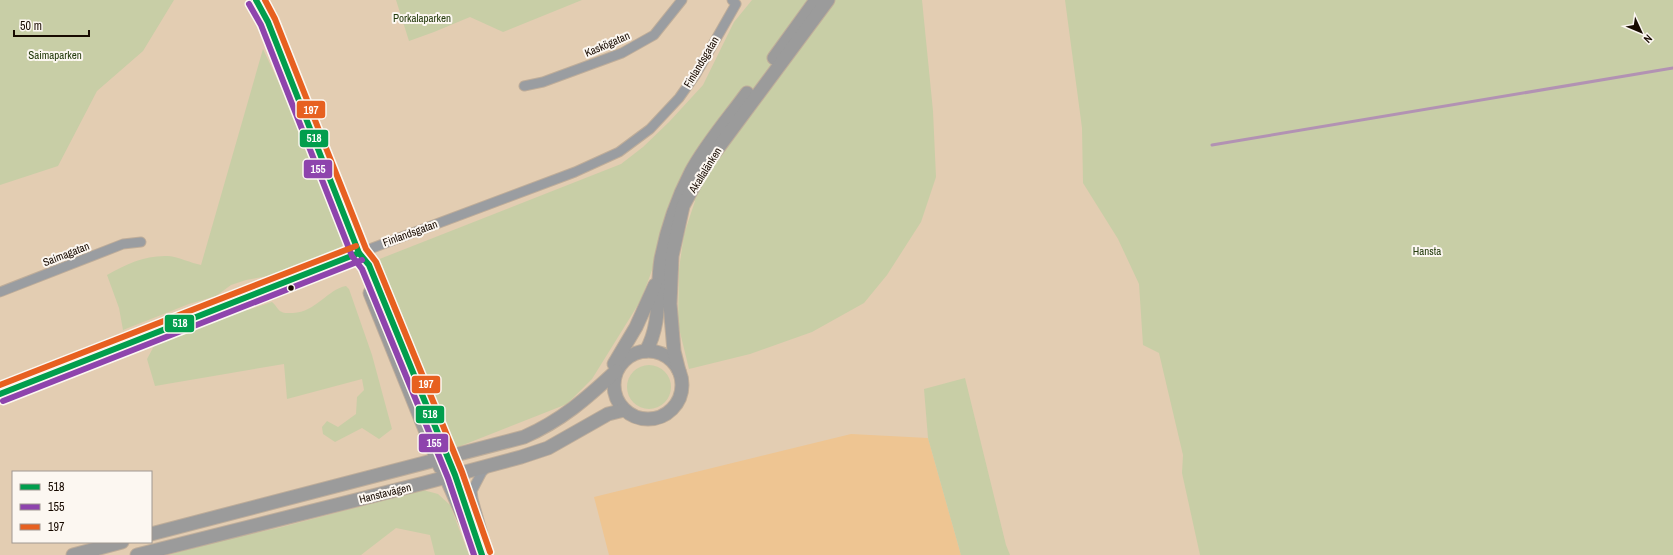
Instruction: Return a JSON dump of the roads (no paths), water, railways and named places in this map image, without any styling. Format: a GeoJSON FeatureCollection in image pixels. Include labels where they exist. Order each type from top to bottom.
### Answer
{"type":"FeatureCollection","features":[{"type":"Feature","properties":{"kind":"main road","name":"Akallalänken"},"geometry":{"type":"LineString","coordinates":[[646,351],[652,338],[657,314],[658,279],[672,212],[691,172],[715,135],[816,0]]}},
{"type":"Feature","properties":{"kind":"main road","name":"Akallalänken"},"geometry":{"type":"LineString","coordinates":[[679,372],[674,351],[670,304],[672,256],[683,206],[704,167],[828,0]]}},
{"type":"Feature","properties":{"kind":"main road"},"geometry":{"type":"LineString","coordinates":[[359,253],[362,271],[450,476]]}},
{"type":"Feature","properties":{"kind":"main road","name":"Finlandsgatan"},"geometry":{"type":"LineString","coordinates":[[0,394],[359,253]]}},
{"type":"Feature","properties":{"kind":"main road"},"geometry":{"type":"LineString","coordinates":[[599,387],[636,327],[658,279]]}},
{"type":"Feature","properties":{"kind":"main road"},"geometry":{"type":"LineString","coordinates":[[646,351],[656,352],[666,356],[674,363],[679,372],[682,381],[680,397],[670,411],[662,417],[642,419],[632,416],[624,410],[618,402],[614,392],[613,382],[616,371],[621,363],[636,353],[646,351]]}},
{"type":"Feature","properties":{"kind":"main road","name":"Hanstavägen"},"geometry":{"type":"LineString","coordinates":[[152,534],[524,437],[544,428],[564,416],[616,371]]}},
{"type":"Feature","properties":{"kind":"main road","name":"Hanstavägen"},"geometry":{"type":"LineString","coordinates":[[137,555],[487,467],[548,448],[608,414],[624,410]]}},
{"type":"Feature","properties":{"kind":"main road"},"geometry":{"type":"LineString","coordinates":[[73,555],[118,543]]}},
{"type":"Feature","properties":{"kind":"street"},"geometry":{"type":"LineString","coordinates":[[256,0],[268,22],[359,253]]}},
{"type":"Feature","properties":{"kind":"street"},"geometry":{"type":"LineString","coordinates":[[264,0],[268,22]]}},
{"type":"Feature","properties":{"kind":"street","name":"Kaskögatan"},"geometry":{"type":"LineString","coordinates":[[524,86],[543,82],[622,53],[654,35],[682,0]]}},
{"type":"Feature","properties":{"kind":"street","name":"Finlandsgatan"},"geometry":{"type":"LineString","coordinates":[[359,253],[576,172],[619,152],[650,129],[679,98],[696,74],[734,2]]}},
{"type":"Feature","properties":{"kind":"street","name":"Saimagatan"},"geometry":{"type":"LineString","coordinates":[[0,292],[123,244],[141,242]]}},
{"type":"Feature","properties":{"kind":"street"},"geometry":{"type":"LineString","coordinates":[[480,552],[482,531],[472,491],[487,467]]}},
{"type":"Feature","properties":{"kind":"street"},"geometry":{"type":"LineString","coordinates":[[450,476],[480,552]]}},
{"type":"Feature","properties":{"kind":"waterway"},"geometry":{"type":"LineString","coordinates":[[1212,145],[1673,68]]}},
{"type":"Feature","properties":{"kind":"park label","name":"Porkalaparken"},"geometry":{"type":"Point","coordinates":[422,18]}},
{"type":"Feature","properties":{"kind":"park label","name":"Saimaparken"},"geometry":{"type":"Point","coordinates":[55,55]}},
{"type":"Feature","properties":{"kind":"park label","name":"Hansta"},"geometry":{"type":"Point","coordinates":[1427,251]}}]}
